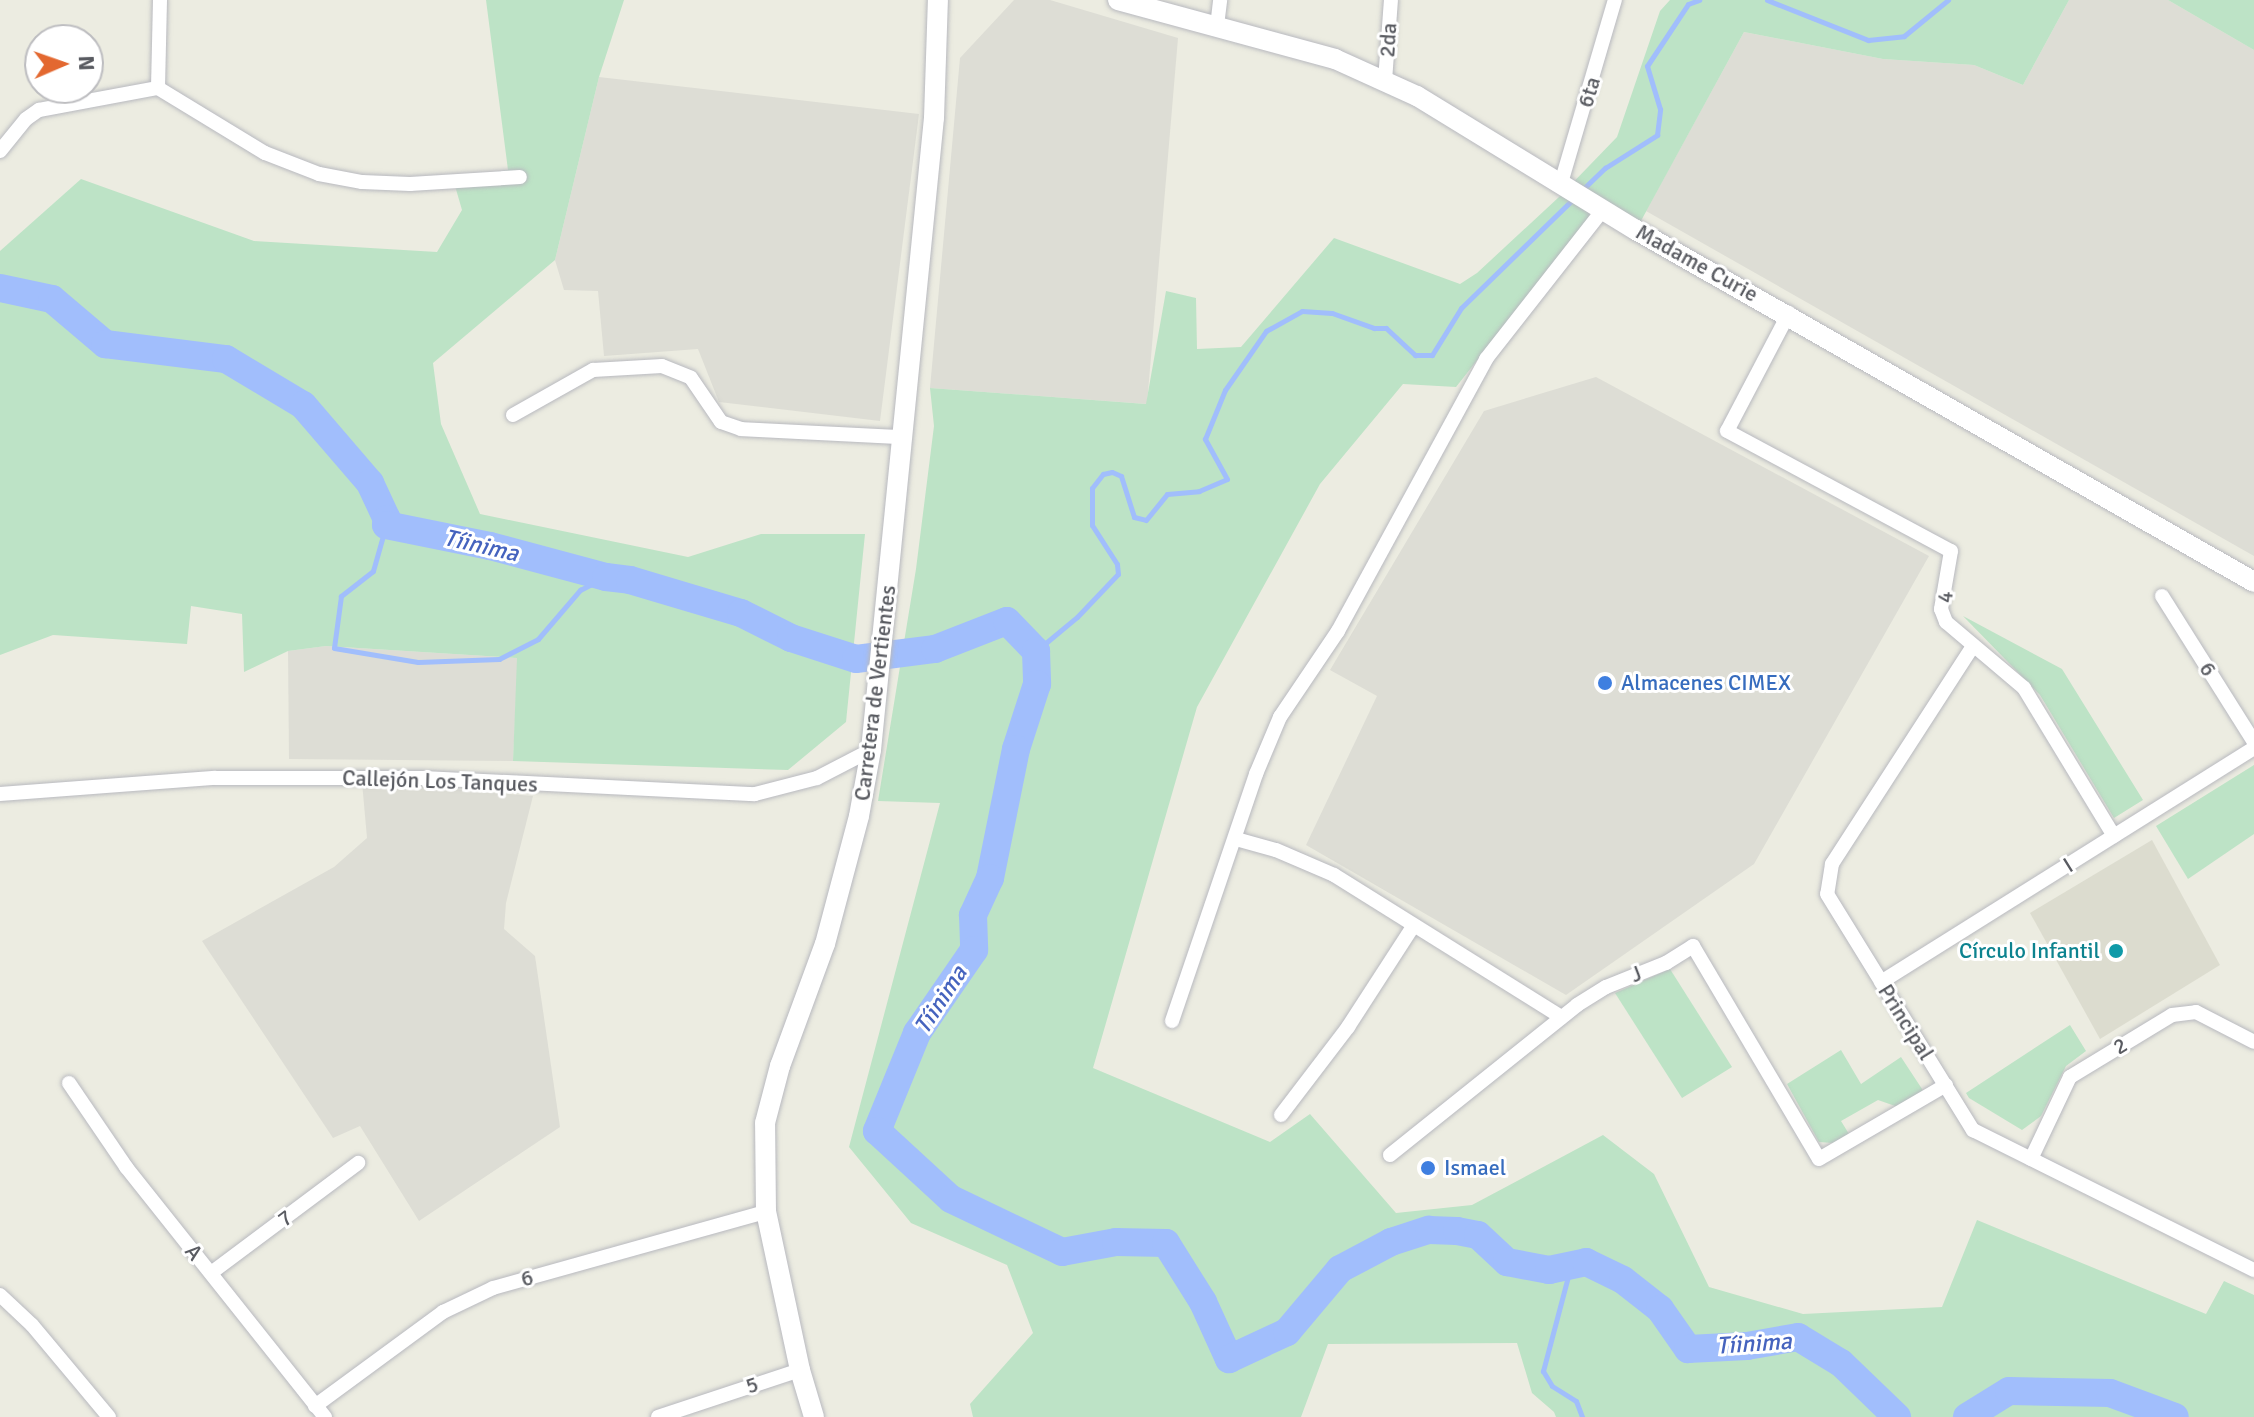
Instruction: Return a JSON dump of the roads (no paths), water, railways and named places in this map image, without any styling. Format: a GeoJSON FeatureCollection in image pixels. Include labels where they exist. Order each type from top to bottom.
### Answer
{"type":"FeatureCollection","features":[{"type":"Feature","properties":{"kind":"main road","name":"Carretera de Vertientes"},"geometry":{"type":"LineString","coordinates":[[814,1417],[800,1370],[766,1212],[765,1123],[780,1066],[825,944],[859,816],[871,750],[937,84],[938,0]]}},
{"type":"Feature","properties":{"kind":"main road","name":"Madame Curie"},"geometry":{"type":"LineString","coordinates":[[1118,0],[1335,59],[1385,81],[1603,210],[1789,313],[2254,582]]}},
{"type":"Feature","properties":{"kind":"street"},"geometry":{"type":"LineString","coordinates":[[158,88],[160,0]]}},
{"type":"Feature","properties":{"kind":"street"},"geometry":{"type":"LineString","coordinates":[[1217,26],[1220,0]]}},
{"type":"Feature","properties":{"kind":"street","name":"2da"},"geometry":{"type":"LineString","coordinates":[[1385,81],[1391,0]]}},
{"type":"Feature","properties":{"kind":"street","name":"6ta"},"geometry":{"type":"LineString","coordinates":[[1573,191],[1615,0]]}},
{"type":"Feature","properties":{"kind":"street"},"geometry":{"type":"LineString","coordinates":[[0,151],[26,119],[39,110],[158,88],[265,153],[319,174],[362,182],[410,184],[520,177]]}},
{"type":"Feature","properties":{"kind":"street"},"geometry":{"type":"LineString","coordinates":[[1172,1021],[1256,774],[1280,717],[1338,631],[1486,359],[1603,210]]}},
{"type":"Feature","properties":{"kind":"street","name":"4"},"geometry":{"type":"LineString","coordinates":[[1789,313],[1727,431],[1951,551],[1941,609],[1946,622],[2024,688],[2114,836]]}},
{"type":"Feature","properties":{"kind":"street"},"geometry":{"type":"LineString","coordinates":[[513,415],[593,370],[662,366],[691,378],[721,422],[741,429],[901,437]]}},
{"type":"Feature","properties":{"kind":"street","name":"6"},"geometry":{"type":"LineString","coordinates":[[2162,596],[2254,745]]}},
{"type":"Feature","properties":{"kind":"street","name":"Principal"},"geometry":{"type":"LineString","coordinates":[[1973,646],[1832,864],[1827,894],[1973,1130],[2254,1270]]}},
{"type":"Feature","properties":{"kind":"street","name":"I"},"geometry":{"type":"LineString","coordinates":[[1881,982],[2254,745]]}},
{"type":"Feature","properties":{"kind":"street","name":"Callejón Los Tanques"},"geometry":{"type":"LineString","coordinates":[[0,794],[215,778],[423,778],[755,794],[817,778],[871,750]]}},
{"type":"Feature","properties":{"kind":"street"},"geometry":{"type":"LineString","coordinates":[[1236,839],[1276,850],[1334,875],[1561,1017],[1390,1155]]}},
{"type":"Feature","properties":{"kind":"street"},"geometry":{"type":"LineString","coordinates":[[1281,1115],[1348,1027],[1414,925]]}},
{"type":"Feature","properties":{"kind":"street","name":"J"},"geometry":{"type":"LineString","coordinates":[[1561,1017],[1606,987],[1666,963],[1693,946],[1819,1159],[1946,1085]]}},
{"type":"Feature","properties":{"kind":"street","name":"2"},"geometry":{"type":"LineString","coordinates":[[2031,1159],[2070,1077],[2172,1015],[2196,1012],[2254,1042]]}},
{"type":"Feature","properties":{"kind":"street","name":"A"},"geometry":{"type":"LineString","coordinates":[[69,1083],[126,1167],[320,1411]]}},
{"type":"Feature","properties":{"kind":"street","name":"7"},"geometry":{"type":"LineString","coordinates":[[211,1273],[358,1163]]}},
{"type":"Feature","properties":{"kind":"street","name":"6"},"geometry":{"type":"LineString","coordinates":[[320,1411],[443,1312],[493,1288],[766,1212]]}},
{"type":"Feature","properties":{"kind":"street"},"geometry":{"type":"LineString","coordinates":[[2,1300],[32,1325],[107,1416]]}},
{"type":"Feature","properties":{"kind":"street","name":"5"},"geometry":{"type":"LineString","coordinates":[[658,1417],[800,1370]]}},
{"type":"Feature","properties":{"kind":"waterway"},"geometry":{"type":"LineString","coordinates":[[1582,190],[1605,168],[1657,135],[1660,109],[1647,66],[1688,4],[1699,0]]}},
{"type":"Feature","properties":{"kind":"waterway"},"geometry":{"type":"LineString","coordinates":[[1767,0],[1868,40],[1904,36],[1948,0]]}},
{"type":"Feature","properties":{"kind":"waterway"},"geometry":{"type":"LineString","coordinates":[[1036,651],[1077,617],[1118,574],[1117,564],[1092,525],[1092,488],[1103,474],[1112,472],[1121,476],[1134,517],[1146,520],[1167,494],[1199,491],[1227,479],[1205,439],[1225,390],[1266,331],[1302,311],[1332,313],[1374,328],[1386,328],[1415,355],[1432,355],[1461,308],[1575,197]]}},
{"type":"Feature","properties":{"kind":"waterway","name":"Tíinima"},"geometry":{"type":"LineString","coordinates":[[0,288],[52,299],[105,344],[226,359],[303,405],[370,483],[387,519],[386,525],[630,580],[741,613],[791,638],[856,659],[935,649],[1007,621],[1036,651],[1037,684],[1016,749],[990,878],[973,915],[974,950],[917,1033],[877,1131],[951,1199],[1062,1252],[1116,1242],[1166,1243],[1203,1302],[1229,1359],[1287,1332],[1340,1269],[1391,1242],[1429,1230],[1457,1231],[1478,1235],[1507,1262],[1549,1270],[1586,1262],[1623,1280],[1660,1309],[1688,1349],[1747,1346],[1798,1337],[1841,1363],[1897,1417]]}},
{"type":"Feature","properties":{"kind":"waterway"},"geometry":{"type":"LineString","coordinates":[[386,525],[373,571],[341,596],[334,648],[418,662],[499,659],[538,639],[580,590],[606,577]]}},
{"type":"Feature","properties":{"kind":"waterway"},"geometry":{"type":"LineString","coordinates":[[1571,1265],[1543,1371],[1552,1386],[1576,1401],[1582,1417]]}},
{"type":"Feature","properties":{"kind":"waterway","name":"Tíinima"},"geometry":{"type":"LineString","coordinates":[[1967,1417],[2009,1391],[2110,1393],[2175,1417]]}},
{"type":"Feature","properties":{"kind":"place","name":"Almacenes CIMEX"},"geometry":{"type":"Point","coordinates":[1605,683]}},
{"type":"Feature","properties":{"kind":"place","name":"Círculo Infantil"},"geometry":{"type":"Point","coordinates":[2116,951]}},
{"type":"Feature","properties":{"kind":"place","name":"Ismael"},"geometry":{"type":"Point","coordinates":[1428,1168]}}]}
